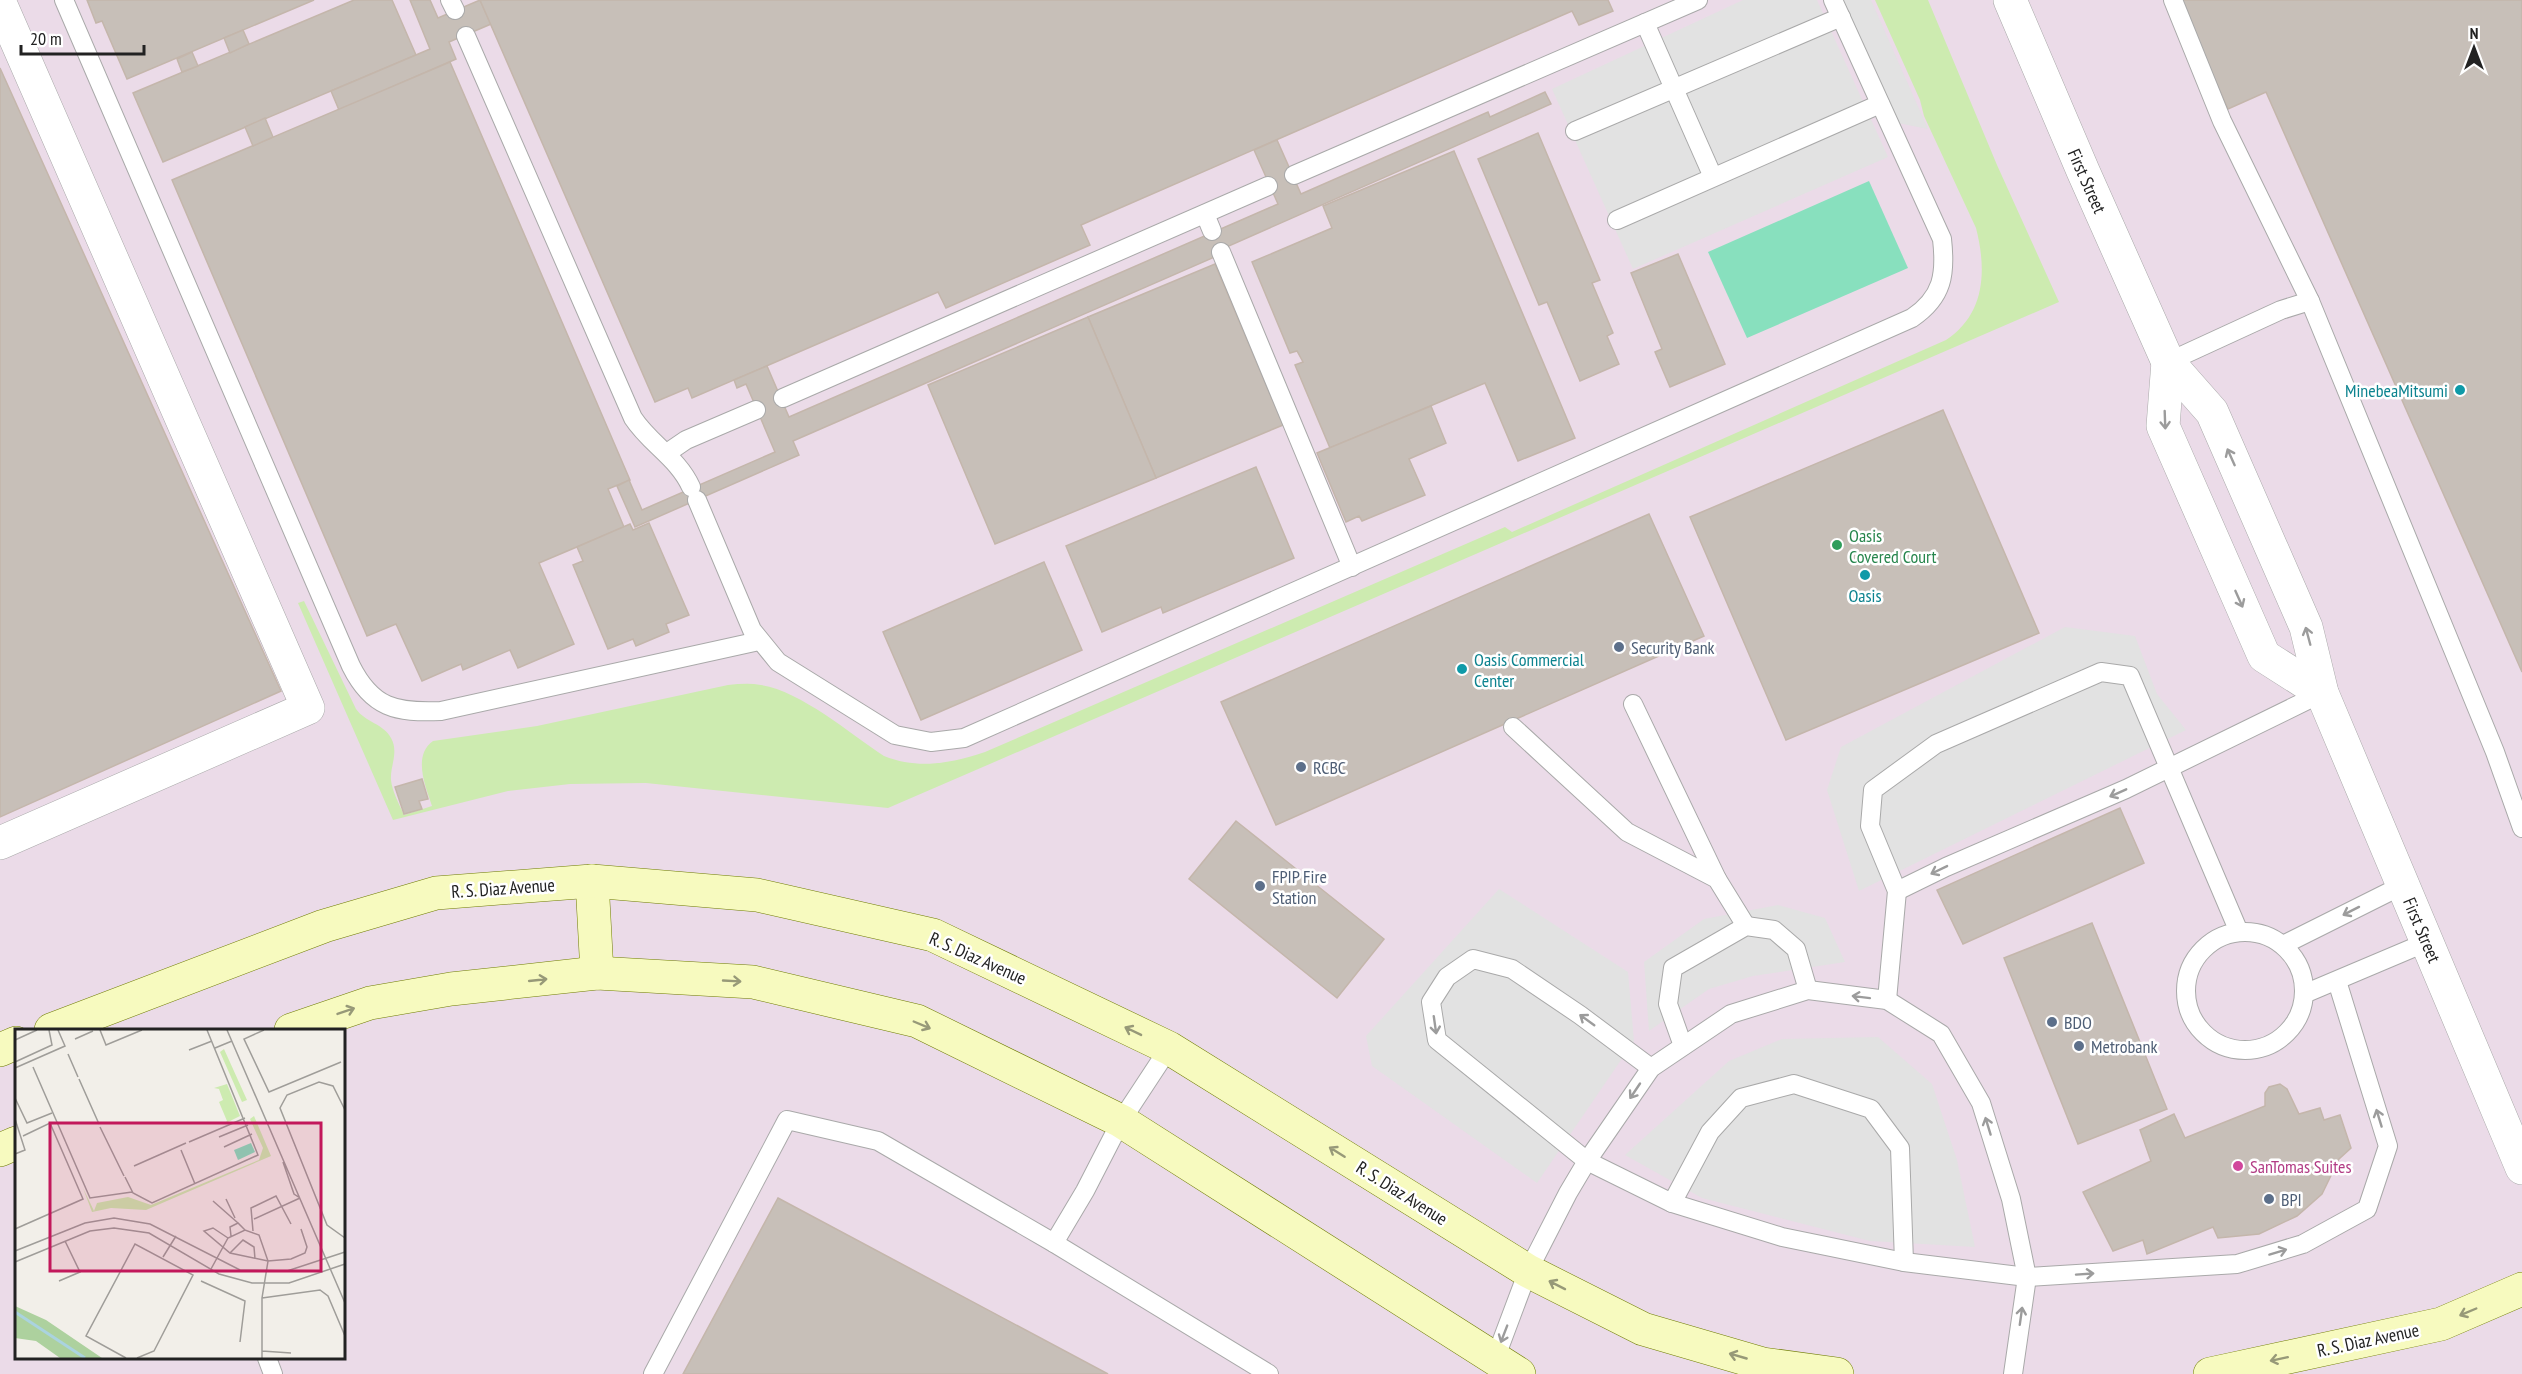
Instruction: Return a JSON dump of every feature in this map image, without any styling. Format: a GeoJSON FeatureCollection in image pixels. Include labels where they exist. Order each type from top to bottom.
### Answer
{"type":"FeatureCollection","features":[{"type":"Feature","properties":{"kind":"street","name":"First Street"},"geometry":{"type":"LineString","coordinates":[[2010,0],[2168,362],[2212,412],[2306,627],[2322,693],[2522,1168]]}},
{"type":"Feature","properties":{"kind":"street"},"geometry":{"type":"LineString","coordinates":[[0,3],[308,708],[0,843]]}},
{"type":"Feature","properties":{"kind":"street","name":"First Street"},"geometry":{"type":"LineString","coordinates":[[2168,362],[2163,426],[2264,656],[2322,693]]}},
{"type":"Feature","properties":{"kind":"street"},"geometry":{"type":"LineString","coordinates":[[592,881],[597,973]]}},
{"type":"Feature","properties":{"kind":"street","name":"R. S. Diaz Avenue"},"geometry":{"type":"LineString","coordinates":[[54,1029],[324,926],[436,893],[592,881],[757,895],[933,934],[1169,1048],[1528,1270],[1643,1329],[1762,1364],[1837,1374]]}},
{"type":"Feature","properties":{"kind":"street"},"geometry":{"type":"LineString","coordinates":[[294,1029],[370,1003],[452,989],[597,973],[753,982],[916,1021],[1121,1120],[1507,1366]]}},
{"type":"Feature","properties":{"kind":"street"},"geometry":{"type":"LineString","coordinates":[[0,1150],[15,1143]]}},
{"type":"Feature","properties":{"kind":"street","name":"R. S. Diaz Avenue"},"geometry":{"type":"LineString","coordinates":[[2210,1374],[2441,1324],[2522,1289]]}},
{"type":"Feature","properties":{"kind":"lane"},"geometry":{"type":"LineString","coordinates":[[64,0],[351,666],[369,693],[381,704],[392,708],[423,712],[441,711],[759,641]]}},
{"type":"Feature","properties":{"kind":"lane"},"geometry":{"type":"LineString","coordinates":[[1294,175],[1698,0]]}},
{"type":"Feature","properties":{"kind":"lane"},"geometry":{"type":"LineString","coordinates":[[2173,0],[2222,121],[2310,301],[2495,752],[2522,828]]}},
{"type":"Feature","properties":{"kind":"lane"},"geometry":{"type":"LineString","coordinates":[[466,36],[633,418],[646,436],[682,469],[752,630],[778,662],[881,728],[911,740],[948,742],[964,738],[1912,318],[1927,308],[1937,292],[1943,275],[1942,239],[1837,8],[1674,89],[1575,131]]}},
{"type":"Feature","properties":{"kind":"lane"},"geometry":{"type":"LineString","coordinates":[[1645,23],[1713,177]]}},
{"type":"Feature","properties":{"kind":"lane"},"geometry":{"type":"LineString","coordinates":[[1617,220],[1880,104]]}},
{"type":"Feature","properties":{"kind":"lane"},"geometry":{"type":"LineString","coordinates":[[783,398],[1268,186]]}},
{"type":"Feature","properties":{"kind":"lane"},"geometry":{"type":"LineString","coordinates":[[1205,214],[1212,231]]}},
{"type":"Feature","properties":{"kind":"lane"},"geometry":{"type":"LineString","coordinates":[[1221,252],[1352,567]]}},
{"type":"Feature","properties":{"kind":"lane"},"geometry":{"type":"LineString","coordinates":[[2168,362],[2281,310],[2310,301]]}},
{"type":"Feature","properties":{"kind":"lane"},"geometry":{"type":"LineString","coordinates":[[667,453],[686,440],[756,410]]}},
{"type":"Feature","properties":{"kind":"lane"},"geometry":{"type":"LineString","coordinates":[[1887,1000],[1897,891],[1870,826],[1872,790],[1936,744],[2101,672],[2130,676],[2171,767],[2239,932]]}},
{"type":"Feature","properties":{"kind":"lane"},"geometry":{"type":"LineString","coordinates":[[1897,891],[1946,867],[2126,789],[2322,693]]}},
{"type":"Feature","properties":{"kind":"lane"},"geometry":{"type":"LineString","coordinates":[[1633,704],[1718,879],[1746,926]]}},
{"type":"Feature","properties":{"kind":"lane"},"geometry":{"type":"LineString","coordinates":[[1514,727],[1627,832],[1718,879]]}},
{"type":"Feature","properties":{"kind":"lane"},"geometry":{"type":"LineString","coordinates":[[2283,945],[2403,885]]}},
{"type":"Feature","properties":{"kind":"lane"},"geometry":{"type":"LineString","coordinates":[[1683,1046],[1668,1004],[1673,968],[1746,926],[1774,930],[1796,950],[1808,990]]}},
{"type":"Feature","properties":{"kind":"lane"},"geometry":{"type":"LineString","coordinates":[[2239,932],[2265,935],[2283,945],[2301,968],[2304,994],[2298,1019],[2273,1044],[2236,1050],[2215,1043],[2193,1021],[2185,996],[2188,970],[2209,943],[2239,932]]}},
{"type":"Feature","properties":{"kind":"lane"},"geometry":{"type":"LineString","coordinates":[[2304,994],[2427,942]]}},
{"type":"Feature","properties":{"kind":"lane"},"geometry":{"type":"LineString","coordinates":[[1651,1068],[1580,1015],[1512,969],[1473,959],[1447,977],[1431,1002],[1437,1040],[1587,1161],[1672,1203],[1782,1237],[1904,1262],[2027,1277],[2237,1264],[2303,1244],[2367,1209],[2388,1146],[2337,981]]}},
{"type":"Feature","properties":{"kind":"lane"},"geometry":{"type":"LineString","coordinates":[[1507,1366],[1528,1270],[1587,1161],[1651,1068],[1731,1014],[1808,990],[1887,1000],[1941,1034],[1981,1103],[2011,1199],[2027,1277],[2013,1374]]}},
{"type":"Feature","properties":{"kind":"lane"},"geometry":{"type":"LineString","coordinates":[[1054,1243],[1085,1191],[1121,1120],[1169,1048]]}},
{"type":"Feature","properties":{"kind":"lane"},"geometry":{"type":"LineString","coordinates":[[1672,1203],[1710,1132],[1741,1098],[1794,1084],[1870,1109],[1900,1148],[1904,1262]]}},
{"type":"Feature","properties":{"kind":"lane"},"geometry":{"type":"LineString","coordinates":[[653,1374],[787,1120],[878,1141],[1054,1243],[1269,1374]]}},
{"type":"Feature","properties":{"kind":"lane"},"geometry":{"type":"LineString","coordinates":[[267,1359],[273,1374]]}},
{"type":"Feature","properties":{"kind":"shaded area"},"geometry":{"type":"Polygon","coordinates":[[[0,0],[2522,0],[2522,1374],[0,1374],[0,0]]]}},
{"type":"Feature","properties":{"kind":"shaded area"},"geometry":{"type":"Polygon","coordinates":[[[1743,0],[1817,0],[1888,157],[1633,269],[1552,89],[1743,0]]]}},
{"type":"Feature","properties":{"kind":"shaded area"},"geometry":{"type":"Polygon","coordinates":[[[1843,0],[1871,0],[1928,129],[1898,123],[1843,0]]]}},
{"type":"Feature","properties":{"kind":"shaded area"},"geometry":{"type":"Polygon","coordinates":[[[2065,627],[2135,636],[2157,694],[2186,730],[1859,891],[1827,790],[1841,747],[2065,627]]]}},
{"type":"Feature","properties":{"kind":"shaded area"},"geometry":{"type":"Polygon","coordinates":[[[1499,889],[1628,972],[1634,1041],[1537,1183],[1372,1066],[1366,1036],[1499,889]]]}},
{"type":"Feature","properties":{"kind":"shaded area"},"geometry":{"type":"Polygon","coordinates":[[[1778,905],[1825,918],[1845,962],[1753,976],[1709,989],[1649,1031],[1644,962],[1704,919],[1778,905]]]}},
{"type":"Feature","properties":{"kind":"shaded area"},"geometry":{"type":"Polygon","coordinates":[[[1878,1037],[1932,1084],[1957,1160],[1975,1247],[1870,1241],[1702,1198],[1625,1155],[1729,1061],[1782,1039],[1878,1037]]]}},
{"type":"Feature","properties":{"kind":"green space"},"geometry":{"type":"Polygon","coordinates":[[[1875,0],[1928,0],[1997,165],[2059,302],[888,808],[646,783],[570,784],[508,791],[393,820],[298,603],[304,601],[356,709],[364,717],[384,729],[391,738],[394,748],[392,784],[404,815],[432,806],[424,781],[422,763],[427,747],[433,741],[537,726],[728,685],[761,685],[792,695],[824,714],[884,756],[910,763],[947,762],[985,752],[1505,527],[1512,532],[1946,340],[1969,318],[1980,290],[1982,275],[1976,228],[1924,116],[1920,100],[1875,0]]]}},
{"type":"Feature","properties":{"kind":"green space"},"geometry":{"type":"Polygon","coordinates":[[[1869,181],[1908,268],[1747,338],[1708,252],[1869,181]]]}},
{"type":"Feature","properties":{"kind":"building"},"geometry":{"type":"Polygon","coordinates":[[[87,0],[314,0],[127,79],[102,21],[96,23],[87,0]]]}},
{"type":"Feature","properties":{"kind":"building"},"geometry":{"type":"Polygon","coordinates":[[[354,0],[392,0],[416,55],[163,162],[133,93],[354,0]]]}},
{"type":"Feature","properties":{"kind":"building"},"geometry":{"type":"Polygon","coordinates":[[[410,0],[430,0],[438,18],[480,0],[491,24],[449,42],[456,59],[339,110],[331,91],[430,49],[410,0]]]}},
{"type":"Feature","properties":{"kind":"building"},"geometry":{"type":"Polygon","coordinates":[[[480,0],[1608,0],[1613,11],[1579,25],[1572,11],[1081,225],[1090,245],[946,308],[938,292],[692,398],[688,388],[655,402],[480,0]]]}},
{"type":"Feature","properties":{"kind":"building","name":"MinebeaMitsumi"},"geometry":{"type":"Polygon","coordinates":[[[2179,0],[2522,0],[2522,672],[2266,92],[2228,109],[2179,0]]]}},
{"type":"Feature","properties":{"kind":"building"},"geometry":{"type":"Polygon","coordinates":[[[243,30],[249,44],[230,53],[224,38],[243,30]]]}},
{"type":"Feature","properties":{"kind":"building"},"geometry":{"type":"Polygon","coordinates":[[[192,52],[198,66],[182,72],[177,59],[192,52]]]}},
{"type":"Feature","properties":{"kind":"building"},"geometry":{"type":"Polygon","coordinates":[[[450,62],[630,480],[608,489],[624,527],[539,563],[574,644],[518,668],[510,650],[463,670],[461,664],[422,681],[396,624],[367,636],[172,180],[450,62]]]}},
{"type":"Feature","properties":{"kind":"building"},"geometry":{"type":"Polygon","coordinates":[[[0,68],[281,691],[0,817],[0,68]]]}},
{"type":"Feature","properties":{"kind":"building"},"geometry":{"type":"Polygon","coordinates":[[[1545,92],[1551,104],[1215,252],[1217,256],[793,441],[799,455],[635,527],[617,486],[629,480],[642,510],[775,452],[746,384],[737,388],[734,380],[767,366],[789,417],[1278,204],[1254,150],[1277,140],[1301,194],[1488,112],[1490,117],[1545,92]]]}},
{"type":"Feature","properties":{"kind":"building"},"geometry":{"type":"Polygon","coordinates":[[[265,118],[273,137],[253,146],[245,127],[265,118]]]}},
{"type":"Feature","properties":{"kind":"building"},"geometry":{"type":"Polygon","coordinates":[[[1538,133],[1600,280],[1592,283],[1613,333],[1607,336],[1619,364],[1580,381],[1547,302],[1539,305],[1478,159],[1538,133]]]}},
{"type":"Feature","properties":{"kind":"building"},"geometry":{"type":"Polygon","coordinates":[[[1454,151],[1575,438],[1518,461],[1485,383],[1330,448],[1295,365],[1303,362],[1297,351],[1290,353],[1252,262],[1332,228],[1323,206],[1454,151]]]}},
{"type":"Feature","properties":{"kind":"building"},"geometry":{"type":"Polygon","coordinates":[[[1678,254],[1725,364],[1670,387],[1655,352],[1662,349],[1631,273],[1678,254]]]}},
{"type":"Feature","properties":{"kind":"building"},"geometry":{"type":"Polygon","coordinates":[[[1215,264],[1283,425],[1156,478],[1088,317],[1215,264]]]}},
{"type":"Feature","properties":{"kind":"building"},"geometry":{"type":"Polygon","coordinates":[[[1088,317],[1156,478],[995,544],[928,385],[1088,317]]]}},
{"type":"Feature","properties":{"kind":"building"},"geometry":{"type":"Polygon","coordinates":[[[1431,406],[1446,443],[1409,459],[1425,495],[1362,521],[1359,516],[1346,522],[1317,453],[1431,406]]]}},
{"type":"Feature","properties":{"kind":"building","name":"Oasis"},"geometry":{"type":"Polygon","coordinates":[[[1943,410],[2039,633],[1786,740],[1690,517],[1943,410]]]}},
{"type":"Feature","properties":{"kind":"building"},"geometry":{"type":"Polygon","coordinates":[[[1256,467],[1294,558],[1163,613],[1161,607],[1102,632],[1066,546],[1256,467]]]}},
{"type":"Feature","properties":{"kind":"building","name":"Oasis Commercial Center"},"geometry":{"type":"Polygon","coordinates":[[[1649,514],[1704,636],[1276,825],[1221,702],[1649,514]]]}},
{"type":"Feature","properties":{"kind":"building"},"geometry":{"type":"Polygon","coordinates":[[[649,523],[689,615],[666,624],[669,632],[636,646],[633,639],[608,649],[573,565],[583,561],[577,547],[630,524],[633,530],[649,523]]]}},
{"type":"Feature","properties":{"kind":"building"},"geometry":{"type":"Polygon","coordinates":[[[1044,562],[1082,650],[921,720],[883,632],[1044,562]]]}},
{"type":"Feature","properties":{"kind":"building"},"geometry":{"type":"Polygon","coordinates":[[[422,779],[428,799],[419,801],[422,809],[404,814],[395,787],[422,779]]]}},
{"type":"Feature","properties":{"kind":"building"},"geometry":{"type":"Polygon","coordinates":[[[2120,808],[2144,863],[1963,944],[1937,890],[2120,808]]]}},
{"type":"Feature","properties":{"kind":"building"},"geometry":{"type":"Polygon","coordinates":[[[1236,821],[1384,939],[1337,998],[1189,879],[1236,821]]]}},
{"type":"Feature","properties":{"kind":"building"},"geometry":{"type":"Polygon","coordinates":[[[2092,923],[2167,1109],[2078,1144],[2004,958],[2092,923]]]}},
{"type":"Feature","properties":{"kind":"building","name":"SanTomas Suites"},"geometry":{"type":"Polygon","coordinates":[[[2280,1084],[2287,1089],[2299,1114],[2320,1108],[2324,1120],[2340,1115],[2351,1148],[2339,1159],[2322,1194],[2297,1216],[2259,1234],[2218,1238],[2213,1227],[2147,1254],[2143,1240],[2113,1251],[2083,1192],[2151,1161],[2140,1130],[2174,1114],[2185,1138],[2265,1106],[2265,1093],[2269,1087],[2280,1084]]]}},
{"type":"Feature","properties":{"kind":"building"},"geometry":{"type":"Polygon","coordinates":[[[778,1198],[1108,1374],[683,1374],[778,1198]]]}},
{"type":"Feature","properties":{"kind":"place","name":"MinebeaMitsumi"},"geometry":{"type":"Point","coordinates":[2460,390]}},
{"type":"Feature","properties":{"kind":"place","name":"Oasis Covered Court"},"geometry":{"type":"Point","coordinates":[1837,545]}},
{"type":"Feature","properties":{"kind":"place","name":"Oasis"},"geometry":{"type":"Point","coordinates":[1865,575]}},
{"type":"Feature","properties":{"kind":"place","name":"Security Bank"},"geometry":{"type":"Point","coordinates":[1619,647]}},
{"type":"Feature","properties":{"kind":"place","name":"Oasis Commercial Center"},"geometry":{"type":"Point","coordinates":[1462,669]}},
{"type":"Feature","properties":{"kind":"place","name":"RCBC"},"geometry":{"type":"Point","coordinates":[1301,767]}},
{"type":"Feature","properties":{"kind":"place","name":"FPIP Fire Station"},"geometry":{"type":"Point","coordinates":[1260,886]}},
{"type":"Feature","properties":{"kind":"place","name":"BDO"},"geometry":{"type":"Point","coordinates":[2052,1022]}},
{"type":"Feature","properties":{"kind":"place","name":"Metrobank"},"geometry":{"type":"Point","coordinates":[2079,1046]}},
{"type":"Feature","properties":{"kind":"place","name":"SanTomas Suites"},"geometry":{"type":"Point","coordinates":[2238,1166]}},
{"type":"Feature","properties":{"kind":"place","name":"BPI"},"geometry":{"type":"Point","coordinates":[2269,1199]}}]}
